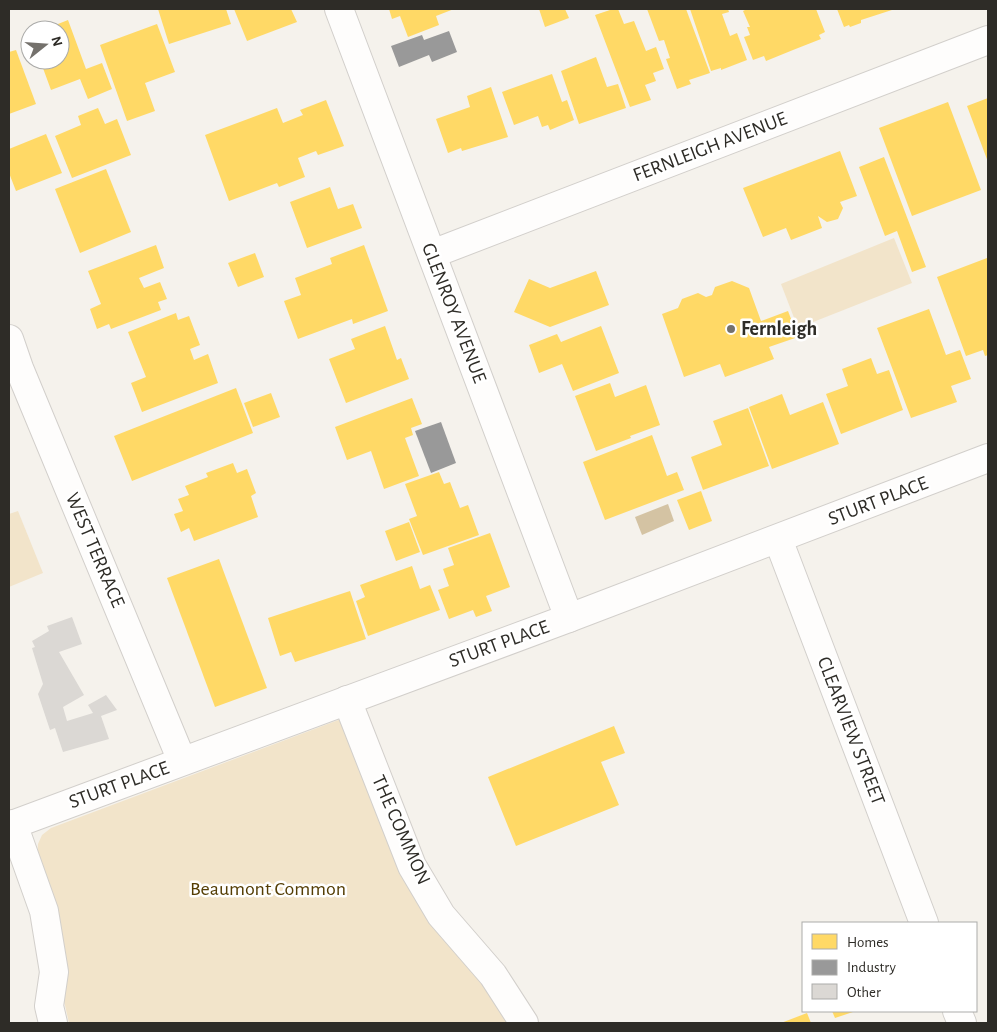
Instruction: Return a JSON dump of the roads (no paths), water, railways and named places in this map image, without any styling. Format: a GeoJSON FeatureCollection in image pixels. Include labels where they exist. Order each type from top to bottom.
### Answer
{"type":"FeatureCollection","features":[{"type":"Feature","properties":{"kind":"street","name":"GLENROY AVENUE"},"geometry":{"type":"LineString","coordinates":[[339,9],[569,618]]}},
{"type":"Feature","properties":{"kind":"street","name":"FERNLEIGH AVENUE"},"geometry":{"type":"LineString","coordinates":[[432,254],[988,40]]}},
{"type":"Feature","properties":{"kind":"street","name":"WEST TERRACE"},"geometry":{"type":"LineString","coordinates":[[9,339],[23,378],[182,761]]}},
{"type":"Feature","properties":{"kind":"street","name":"STURT PLACE"},"geometry":{"type":"LineString","coordinates":[[11,825],[569,618],[988,458]]}},
{"type":"Feature","properties":{"kind":"street","name":"CLEARVIEW STREET"},"geometry":{"type":"LineString","coordinates":[[778,539],[924,922]]}},
{"type":"Feature","properties":{"kind":"street","name":"THE COMMON"},"geometry":{"type":"LineString","coordinates":[[347,700],[412,866],[441,915],[493,975],[524,1023]]}},
{"type":"Feature","properties":{"kind":"street"},"geometry":{"type":"LineString","coordinates":[[11,825],[44,911],[54,972],[49,1006],[53,1023]]}},
{"type":"Feature","properties":{"kind":"place","name":"Fernleigh"},"geometry":{"type":"Point","coordinates":[731,329]}},
{"type":"Feature","properties":{"kind":"park label","name":"Beaumont Common"},"geometry":{"type":"Point","coordinates":[268,889]}}]}
